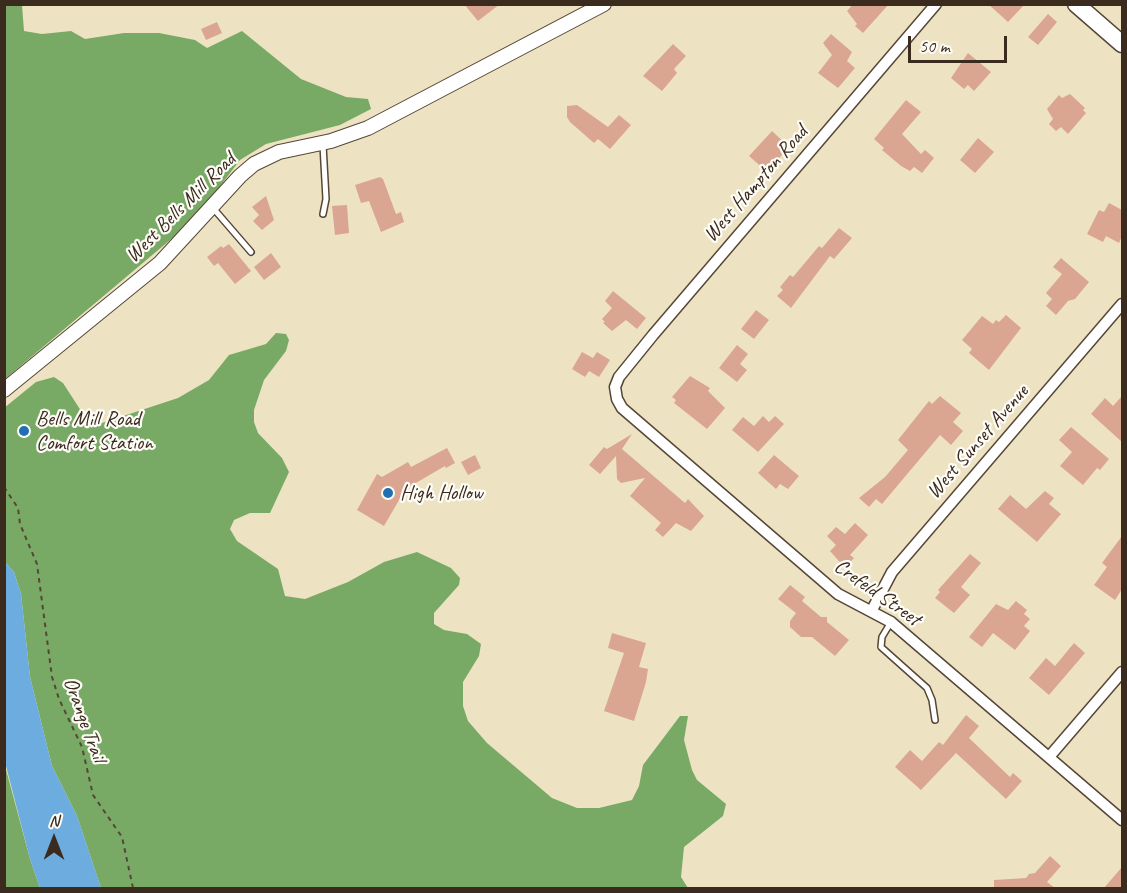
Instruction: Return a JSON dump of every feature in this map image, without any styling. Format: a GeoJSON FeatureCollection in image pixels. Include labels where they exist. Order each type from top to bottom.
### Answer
{"type":"FeatureCollection","features":[{"type":"Feature","properties":{"kind":"main road"},"geometry":{"type":"LineString","coordinates":[[1076,4],[1122,44]]}},
{"type":"Feature","properties":{"kind":"street","name":"West Bells Mill Road"},"geometry":{"type":"LineString","coordinates":[[4,390],[160,263],[240,176],[262,159],[287,149],[342,138],[382,122],[604,4]]}},
{"type":"Feature","properties":{"kind":"street","name":"West Hampton Road"},"geometry":{"type":"LineString","coordinates":[[615,393],[619,377],[653,335],[936,4]]}},
{"type":"Feature","properties":{"kind":"street","name":"West Sunset Avenue"},"geometry":{"type":"LineString","coordinates":[[872,610],[892,573],[1122,304]]}},
{"type":"Feature","properties":{"kind":"street","name":"Crefeld Street"},"geometry":{"type":"LineString","coordinates":[[615,393],[622,408],[838,594],[891,622],[1122,820]]}},
{"type":"Feature","properties":{"kind":"street"},"geometry":{"type":"LineString","coordinates":[[1049,757],[1122,672]]}},
{"type":"Feature","properties":{"kind":"lane"},"geometry":{"type":"LineString","coordinates":[[322,143],[326,199],[323,214]]}},
{"type":"Feature","properties":{"kind":"lane"},"geometry":{"type":"LineString","coordinates":[[212,207],[251,252]]}},
{"type":"Feature","properties":{"kind":"lane"},"geometry":{"type":"LineString","coordinates":[[891,622],[882,637],[881,647],[927,688],[932,700],[935,720]]}},
{"type":"Feature","properties":{"kind":"path","name":"Orange Trail"},"geometry":{"type":"LineString","coordinates":[[4,487],[18,508],[20,524],[37,564],[52,677],[59,699],[82,747],[93,795],[122,837],[133,888]]}},
{"type":"Feature","properties":{"kind":"green space"},"geometry":{"type":"Polygon","coordinates":[[[5,5],[22,5],[24,31],[42,34],[71,31],[85,39],[124,33],[159,33],[195,40],[207,48],[242,31],[301,79],[346,97],[368,99],[371,109],[340,125],[266,144],[240,160],[208,202],[176,235],[5,379],[5,5]]]}},
{"type":"Feature","properties":{"kind":"green space"},"geometry":{"type":"Polygon","coordinates":[[[276,333],[286,334],[289,340],[286,351],[264,380],[254,410],[254,422],[258,433],[282,458],[289,472],[270,513],[250,513],[234,520],[230,529],[237,541],[278,569],[285,596],[305,599],[348,582],[384,562],[417,552],[451,568],[460,578],[459,585],[434,613],[434,624],[444,630],[467,634],[481,644],[479,656],[463,682],[463,706],[468,721],[487,743],[552,798],[577,808],[599,808],[632,800],[639,786],[643,765],[680,716],[688,716],[684,740],[692,770],[697,780],[726,804],[723,816],[684,847],[681,877],[688,888],[101,888],[77,816],[52,766],[30,677],[21,594],[14,572],[5,562],[4,408],[36,382],[54,377],[63,383],[85,417],[96,425],[178,398],[209,380],[229,355],[266,344],[276,333]]]}},
{"type":"Feature","properties":{"kind":"green space"},"geometry":{"type":"Polygon","coordinates":[[[4,762],[30,859],[40,888],[5,888],[4,762]]]}},
{"type":"Feature","properties":{"kind":"water"},"geometry":{"type":"Polygon","coordinates":[[[5,562],[14,572],[21,594],[30,677],[52,766],[77,816],[101,888],[40,888],[30,859],[5,762],[5,562]]]}},
{"type":"Feature","properties":{"kind":"building"},"geometry":{"type":"Polygon","coordinates":[[[464,4],[500,4],[478,21],[464,4]]]}},
{"type":"Feature","properties":{"kind":"building"},"geometry":{"type":"Polygon","coordinates":[[[853,4],[889,4],[863,33],[855,26],[857,24],[847,11],[853,4]]]}},
{"type":"Feature","properties":{"kind":"building"},"geometry":{"type":"Polygon","coordinates":[[[988,4],[1025,4],[1008,22],[988,4]]]}},
{"type":"Feature","properties":{"kind":"building"},"geometry":{"type":"Polygon","coordinates":[[[1048,14],[1057,22],[1038,45],[1028,37],[1048,14]]]}},
{"type":"Feature","properties":{"kind":"building"},"geometry":{"type":"Polygon","coordinates":[[[217,22],[222,33],[206,40],[201,29],[217,22]]]}},
{"type":"Feature","properties":{"kind":"building"},"geometry":{"type":"Polygon","coordinates":[[[831,34],[852,52],[847,61],[855,68],[838,88],[818,73],[832,55],[823,43],[831,34]]]}},
{"type":"Feature","properties":{"kind":"building"},"geometry":{"type":"Polygon","coordinates":[[[673,44],[686,56],[674,69],[677,73],[662,91],[643,76],[673,44]]]}},
{"type":"Feature","properties":{"kind":"building"},"geometry":{"type":"Polygon","coordinates":[[[968,53],[991,72],[974,91],[968,85],[964,89],[951,78],[968,53]]]}},
{"type":"Feature","properties":{"kind":"building"},"geometry":{"type":"Polygon","coordinates":[[[1070,94],[1085,108],[1083,110],[1086,113],[1068,134],[1061,127],[1056,131],[1049,124],[1053,119],[1047,109],[1059,95],[1062,98],[1070,94]]]}},
{"type":"Feature","properties":{"kind":"building"},"geometry":{"type":"Polygon","coordinates":[[[906,100],[921,112],[902,134],[921,154],[925,150],[934,158],[922,173],[914,167],[910,171],[901,166],[882,150],[884,148],[874,139],[906,100]]]}},
{"type":"Feature","properties":{"kind":"building"},"geometry":{"type":"Polygon","coordinates":[[[577,105],[608,127],[619,115],[631,125],[610,149],[598,139],[594,143],[570,122],[567,117],[567,106],[577,105]]]}},
{"type":"Feature","properties":{"kind":"building"},"geometry":{"type":"Polygon","coordinates":[[[772,131],[789,147],[767,172],[749,156],[772,131]]]}},
{"type":"Feature","properties":{"kind":"building"},"geometry":{"type":"Polygon","coordinates":[[[978,138],[994,152],[975,173],[960,160],[978,138]]]}},
{"type":"Feature","properties":{"kind":"building"},"geometry":{"type":"Polygon","coordinates":[[[380,177],[383,179],[396,214],[401,212],[404,222],[381,232],[369,201],[361,203],[355,185],[380,177]]]}},
{"type":"Feature","properties":{"kind":"building"},"geometry":{"type":"Polygon","coordinates":[[[266,196],[274,220],[262,230],[253,221],[259,215],[252,207],[266,196]]]}},
{"type":"Feature","properties":{"kind":"building"},"geometry":{"type":"Polygon","coordinates":[[[1109,203],[1122,210],[1122,236],[1119,243],[1106,236],[1103,242],[1087,234],[1099,210],[1104,212],[1109,203]]]}},
{"type":"Feature","properties":{"kind":"building"},"geometry":{"type":"Polygon","coordinates":[[[347,205],[349,233],[335,235],[332,206],[347,205]]]}},
{"type":"Feature","properties":{"kind":"building"},"geometry":{"type":"Polygon","coordinates":[[[839,228],[852,238],[834,259],[830,256],[791,308],[777,296],[783,290],[780,287],[790,275],[793,277],[819,246],[822,248],[839,228]]]}},
{"type":"Feature","properties":{"kind":"building"},"geometry":{"type":"Polygon","coordinates":[[[229,244],[251,271],[235,284],[218,263],[214,266],[207,257],[221,246],[223,248],[229,244]]]}},
{"type":"Feature","properties":{"kind":"building"},"geometry":{"type":"Polygon","coordinates":[[[271,253],[281,267],[264,280],[254,267],[271,253]]]}},
{"type":"Feature","properties":{"kind":"building"},"geometry":{"type":"Polygon","coordinates":[[[1061,258],[1089,282],[1075,299],[1068,301],[1056,315],[1046,306],[1052,299],[1046,293],[1062,274],[1053,267],[1061,258]]]}},
{"type":"Feature","properties":{"kind":"building"},"geometry":{"type":"Polygon","coordinates":[[[613,291],[646,318],[637,329],[626,320],[612,331],[603,323],[605,322],[602,319],[612,308],[605,301],[613,291]]]}},
{"type":"Feature","properties":{"kind":"building"},"geometry":{"type":"Polygon","coordinates":[[[756,310],[769,320],[754,339],[741,329],[756,310]]]}},
{"type":"Feature","properties":{"kind":"building"},"geometry":{"type":"Polygon","coordinates":[[[1006,315],[1021,328],[989,370],[969,353],[972,349],[962,340],[982,316],[993,324],[1006,315]]]}},
{"type":"Feature","properties":{"kind":"building"},"geometry":{"type":"Polygon","coordinates":[[[737,345],[748,354],[740,364],[747,370],[737,382],[719,368],[737,345]]]}},
{"type":"Feature","properties":{"kind":"building"},"geometry":{"type":"Polygon","coordinates":[[[582,352],[593,358],[597,352],[610,360],[599,377],[589,371],[585,377],[572,369],[582,352]]]}},
{"type":"Feature","properties":{"kind":"building"},"geometry":{"type":"Polygon","coordinates":[[[690,376],[710,388],[708,391],[725,408],[707,429],[674,403],[676,400],[672,397],[690,376]]]}},
{"type":"Feature","properties":{"kind":"building"},"geometry":{"type":"Polygon","coordinates":[[[940,396],[961,413],[953,422],[963,431],[951,445],[940,435],[882,504],[876,499],[869,507],[859,498],[885,477],[908,450],[898,440],[929,401],[932,404],[940,396]]]}},
{"type":"Feature","properties":{"kind":"building"},"geometry":{"type":"Polygon","coordinates":[[[1122,396],[1122,442],[1091,414],[1105,398],[1113,406],[1122,396]]]}},
{"type":"Feature","properties":{"kind":"building"},"geometry":{"type":"Polygon","coordinates":[[[763,416],[769,422],[775,416],[784,424],[758,452],[732,430],[743,417],[754,426],[763,416]]]}},
{"type":"Feature","properties":{"kind":"building"},"geometry":{"type":"Polygon","coordinates":[[[1071,427],[1109,459],[1100,470],[1097,468],[1083,485],[1060,466],[1072,452],[1059,440],[1071,427]]]}},
{"type":"Feature","properties":{"kind":"building"},"geometry":{"type":"Polygon","coordinates":[[[632,434],[622,449],[685,503],[688,499],[704,516],[691,531],[676,523],[663,537],[655,530],[661,523],[630,496],[645,478],[621,483],[617,479],[616,456],[600,474],[589,465],[604,447],[607,449],[632,434]]]}},
{"type":"Feature","properties":{"kind":"building","name":"High Hollow"},"geometry":{"type":"Polygon","coordinates":[[[447,448],[455,463],[446,468],[445,466],[409,487],[409,495],[402,495],[384,526],[357,510],[377,474],[382,477],[408,462],[411,467],[447,448]]]}},
{"type":"Feature","properties":{"kind":"building"},"geometry":{"type":"Polygon","coordinates":[[[475,455],[481,468],[468,475],[461,462],[475,455]]]}},
{"type":"Feature","properties":{"kind":"building"},"geometry":{"type":"Polygon","coordinates":[[[774,455],[799,476],[788,489],[780,484],[776,489],[758,473],[774,455]]]}},
{"type":"Feature","properties":{"kind":"building"},"geometry":{"type":"Polygon","coordinates":[[[1045,491],[1054,498],[1049,504],[1061,514],[1037,542],[998,509],[1010,495],[1026,509],[1045,491]]]}},
{"type":"Feature","properties":{"kind":"building"},"geometry":{"type":"Polygon","coordinates":[[[855,523],[868,535],[850,555],[854,558],[845,568],[830,551],[836,545],[827,536],[836,527],[845,534],[855,523]]]}},
{"type":"Feature","properties":{"kind":"building"},"geometry":{"type":"Polygon","coordinates":[[[1122,536],[1122,589],[1115,600],[1094,585],[1107,567],[1102,563],[1122,536]]]}},
{"type":"Feature","properties":{"kind":"building"},"geometry":{"type":"Polygon","coordinates":[[[970,554],[981,563],[961,587],[970,595],[954,613],[935,598],[940,592],[938,590],[970,554]]]}},
{"type":"Feature","properties":{"kind":"building"},"geometry":{"type":"Polygon","coordinates":[[[790,585],[805,597],[802,601],[821,617],[827,617],[827,622],[849,640],[835,656],[812,637],[801,637],[790,627],[790,621],[796,613],[778,599],[790,585]]]}},
{"type":"Feature","properties":{"kind":"building"},"geometry":{"type":"Polygon","coordinates":[[[1016,601],[1027,610],[1024,614],[1030,619],[1024,626],[1030,631],[1015,650],[993,633],[982,647],[969,637],[996,604],[1008,610],[1016,601]]]}},
{"type":"Feature","properties":{"kind":"building"},"geometry":{"type":"Polygon","coordinates":[[[612,633],[646,643],[639,667],[648,669],[646,682],[634,721],[604,711],[624,653],[608,648],[612,633]]]}},
{"type":"Feature","properties":{"kind":"building"},"geometry":{"type":"Polygon","coordinates":[[[1074,643],[1085,653],[1049,695],[1029,678],[1046,658],[1055,666],[1074,643]]]}},
{"type":"Feature","properties":{"kind":"building"},"geometry":{"type":"Polygon","coordinates":[[[966,715],[979,726],[969,738],[1010,777],[1013,773],[1022,781],[1006,799],[956,753],[921,790],[895,767],[910,750],[922,761],[939,742],[943,745],[966,715]]]}},
{"type":"Feature","properties":{"kind":"building"},"geometry":{"type":"Polygon","coordinates":[[[1050,856],[1061,866],[1047,882],[1055,888],[994,888],[994,880],[1026,878],[1029,874],[1035,873],[1050,856]]]}},
{"type":"Feature","properties":{"kind":"building"},"geometry":{"type":"Polygon","coordinates":[[[1122,867],[1122,888],[1104,888],[1122,867]]]}},
{"type":"Feature","properties":{"kind":"place","name":"Bells Mill Road Comfort Station"},"geometry":{"type":"Point","coordinates":[24,431]}},
{"type":"Feature","properties":{"kind":"place","name":"High Hollow"},"geometry":{"type":"Point","coordinates":[388,493]}}]}
